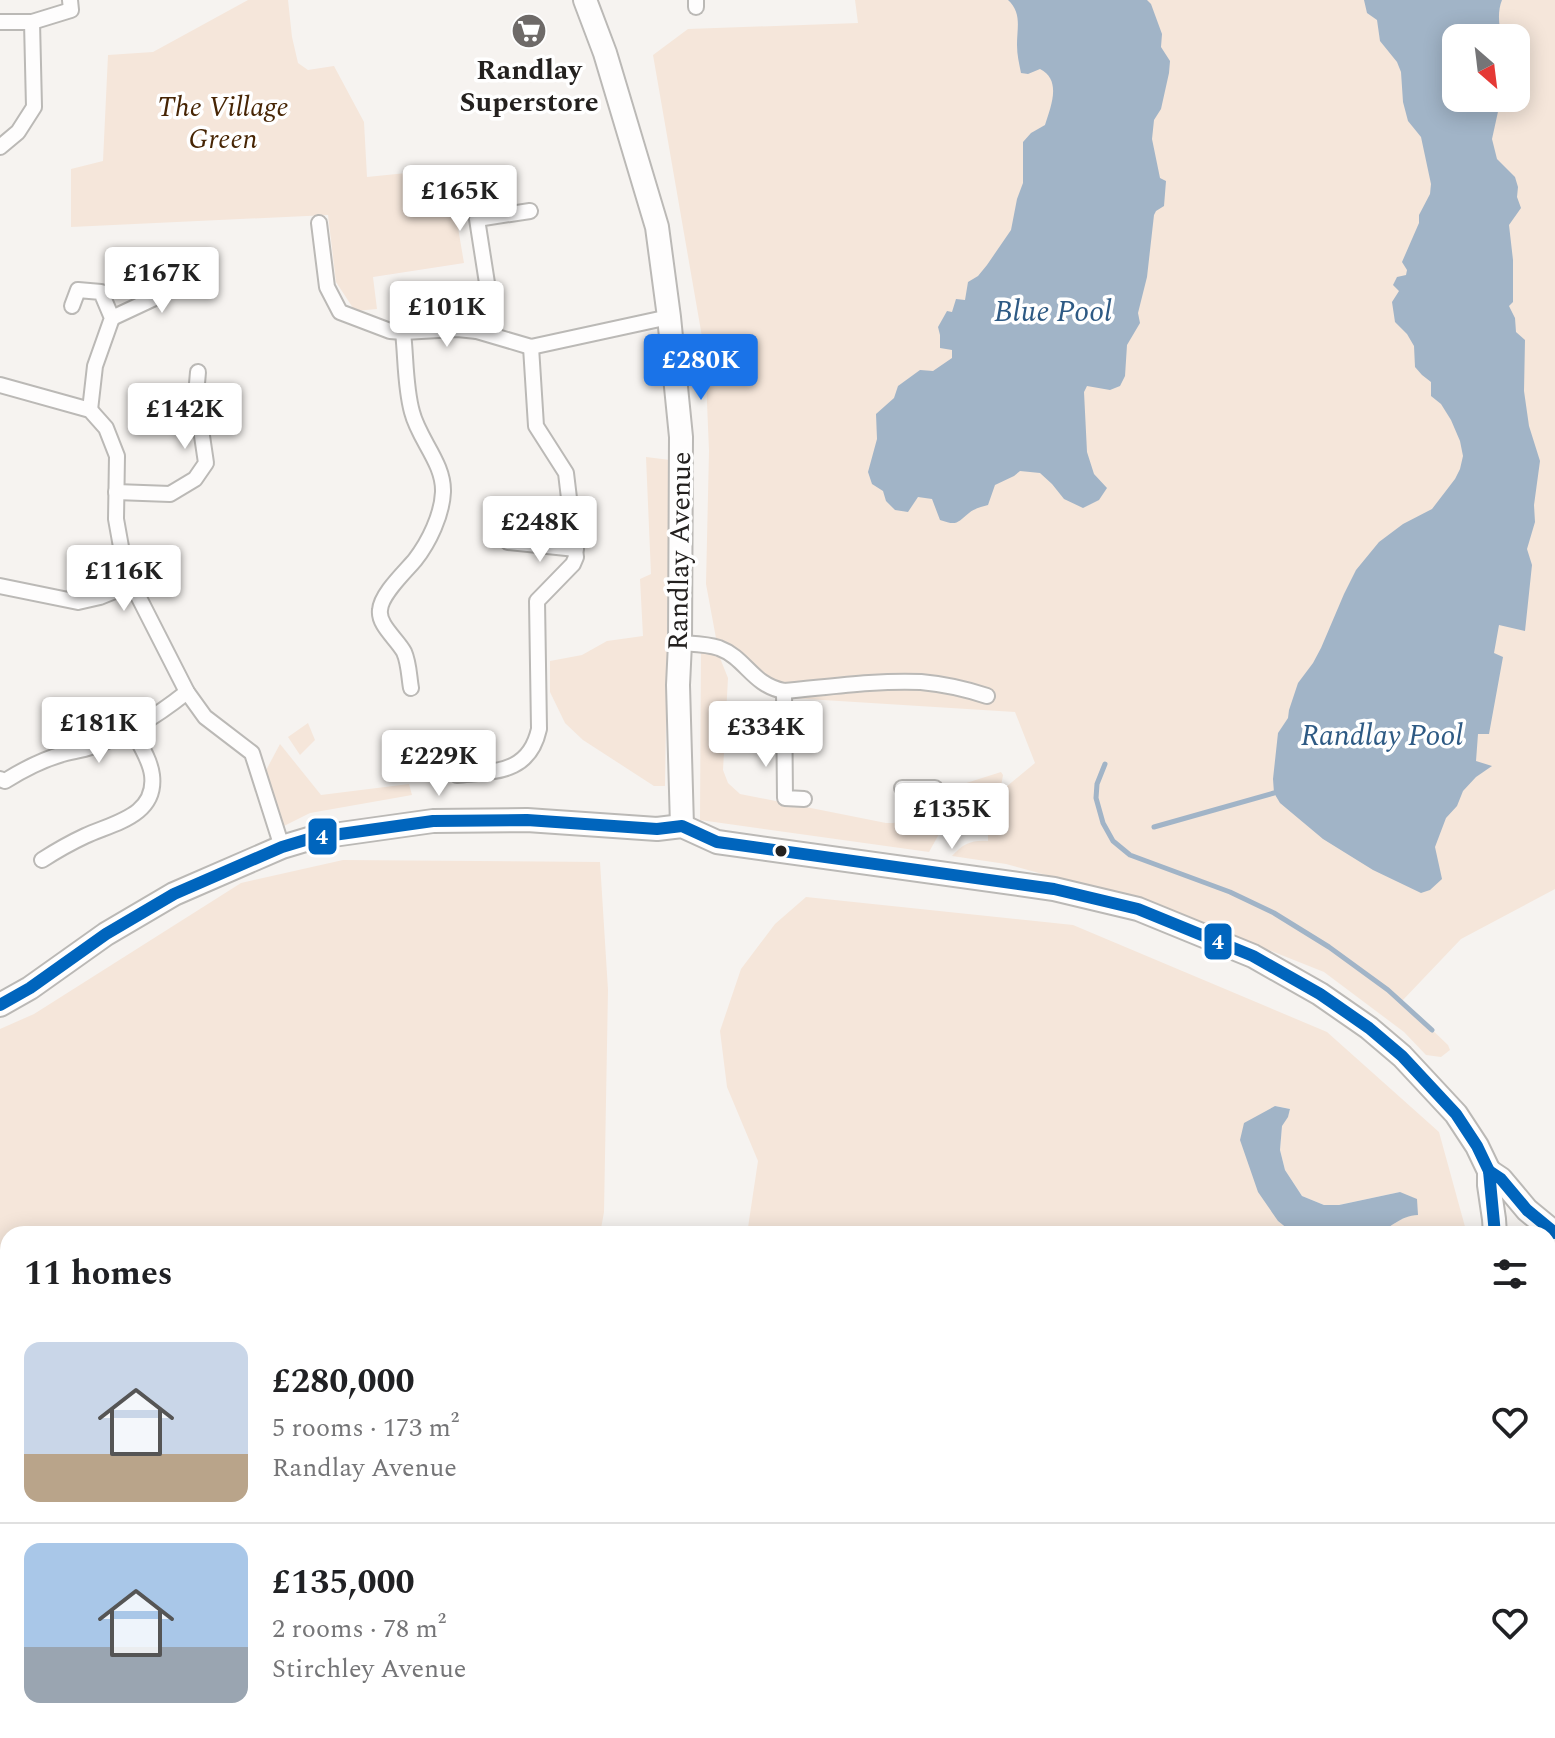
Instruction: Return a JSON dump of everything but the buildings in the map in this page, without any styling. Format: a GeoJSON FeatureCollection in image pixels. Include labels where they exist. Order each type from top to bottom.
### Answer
{"type":"FeatureCollection","features":[{"type":"Feature","properties":{"kind":"street"},"geometry":{"type":"LineString","coordinates":[[0,22],[32,22],[71,10],[70,0]]}},
{"type":"Feature","properties":{"kind":"street","name":"Randlay Avenue"},"geometry":{"type":"LineString","coordinates":[[585,0],[605,53],[657,227],[669,317],[681,437],[678,685],[682,826]]}},
{"type":"Feature","properties":{"kind":"street"},"geometry":{"type":"LineString","coordinates":[[0,147],[18,132],[34,107],[32,22]]}},
{"type":"Feature","properties":{"kind":"street"},"geometry":{"type":"LineString","coordinates":[[477,331],[487,283],[477,219],[530,211]]}},
{"type":"Feature","properties":{"kind":"street"},"geometry":{"type":"LineString","coordinates":[[319,223],[327,287],[340,312],[377,327],[403,332],[477,331],[531,347],[669,317]]}},
{"type":"Feature","properties":{"kind":"street"},"geometry":{"type":"LineString","coordinates":[[112,318],[159,296],[154,285]]}},
{"type":"Feature","properties":{"kind":"street"},"geometry":{"type":"LineString","coordinates":[[72,306],[78,290],[101,292],[112,318],[95,366],[90,410]]}},
{"type":"Feature","properties":{"kind":"street"},"geometry":{"type":"LineString","coordinates":[[403,332],[412,414],[438,469],[443,487],[440,509],[428,540],[380,608],[380,616],[406,655],[411,688]]}},
{"type":"Feature","properties":{"kind":"street"},"geometry":{"type":"LineString","coordinates":[[457,775],[503,770],[514,766],[530,753],[539,729],[537,601],[576,557],[566,473],[536,426],[531,347]]}},
{"type":"Feature","properties":{"kind":"street"},"geometry":{"type":"LineString","coordinates":[[116,492],[170,494],[195,479],[206,463],[196,395],[198,372]]}},
{"type":"Feature","properties":{"kind":"street"},"geometry":{"type":"LineString","coordinates":[[0,385],[90,410],[106,428],[117,456],[116,519],[123,558],[132,584],[187,692],[205,717],[252,753],[282,847]]}},
{"type":"Feature","properties":{"kind":"street"},"geometry":{"type":"LineString","coordinates":[[508,542],[576,549]]}},
{"type":"Feature","properties":{"kind":"street"},"geometry":{"type":"LineString","coordinates":[[0,586],[78,602],[132,584]]}},
{"type":"Feature","properties":{"kind":"street"},"geometry":{"type":"LineString","coordinates":[[680,643],[722,649],[759,681],[784,691],[920,682],[987,696]]}},
{"type":"Feature","properties":{"kind":"street"},"geometry":{"type":"LineString","coordinates":[[784,691],[785,798]]}},
{"type":"Feature","properties":{"kind":"street"},"geometry":{"type":"LineString","coordinates":[[0,779],[5,781],[41,761],[90,748],[132,730],[187,692]]}},
{"type":"Feature","properties":{"kind":"street"},"geometry":{"type":"LineString","coordinates":[[42,860],[74,841],[133,816],[143,807],[150,793],[152,771],[132,730]]}},
{"type":"Feature","properties":{"kind":"street"},"geometry":{"type":"LineString","coordinates":[[902,788],[935,788]]}},
{"type":"Feature","properties":{"kind":"street"},"geometry":{"type":"LineString","coordinates":[[769,799],[804,799]]}},
{"type":"Feature","properties":{"kind":"street"},"geometry":{"type":"LineString","coordinates":[[0,1005],[30,988],[106,934],[174,894],[282,847],[312,838],[433,821],[527,820],[657,829],[682,826],[717,842],[1054,889],[1138,909],[1253,956],[1320,994],[1369,1028],[1402,1056],[1456,1114],[1489,1171],[1494,1226]]}},
{"type":"Feature","properties":{"kind":"street"},"geometry":{"type":"LineString","coordinates":[[1489,1171],[1501,1179],[1527,1210],[1546,1226]]}},
{"type":"Feature","properties":{"kind":"green space","name":"The Village Green"},"geometry":{"type":"Polygon","coordinates":[[[248,0],[288,0],[298,63],[308,70],[334,66],[364,122],[367,177],[436,170],[442,208],[456,216],[464,263],[373,277],[377,309],[355,311],[336,282],[328,215],[71,227],[71,169],[103,161],[108,55],[153,52],[248,0]]]}},
{"type":"Feature","properties":{"kind":"green space"},"geometry":{"type":"Polygon","coordinates":[[[855,0],[1555,0],[1555,889],[1461,939],[1402,1001],[1448,1045],[1450,1050],[1441,1057],[1426,1055],[1404,1032],[1324,972],[1156,905],[1006,864],[952,856],[968,844],[988,841],[988,807],[939,834],[929,852],[700,820],[701,648],[716,648],[728,678],[723,770],[728,783],[740,794],[894,823],[938,792],[1001,772],[1000,792],[1035,763],[1015,712],[791,698],[718,649],[706,584],[709,451],[705,354],[653,55],[688,29],[858,23],[855,0]]]}},
{"type":"Feature","properties":{"kind":"green space"},"geometry":{"type":"Polygon","coordinates":[[[646,457],[670,460],[665,786],[654,786],[583,740],[565,723],[550,692],[550,661],[582,655],[607,641],[643,636],[640,579],[651,574],[646,457]]]}},
{"type":"Feature","properties":{"kind":"green space"},"geometry":{"type":"Polygon","coordinates":[[[308,723],[315,740],[300,755],[288,737],[308,723]]]}},
{"type":"Feature","properties":{"kind":"green space"},"geometry":{"type":"Polygon","coordinates":[[[280,744],[321,795],[409,784],[412,795],[310,813],[280,828],[263,776],[280,744]]]}},
{"type":"Feature","properties":{"kind":"green space"},"geometry":{"type":"Polygon","coordinates":[[[343,860],[600,862],[608,990],[601,1226],[0,1226],[0,1029],[34,1014],[241,883],[343,860]]]}},
{"type":"Feature","properties":{"kind":"green space"},"geometry":{"type":"Polygon","coordinates":[[[806,897],[1073,925],[1327,1032],[1439,1132],[1465,1226],[1391,1226],[1408,1215],[1400,1192],[1339,1205],[1324,1205],[1302,1196],[1285,1170],[1280,1150],[1282,1125],[1290,1109],[1275,1106],[1278,1221],[1284,1226],[748,1226],[758,1161],[727,1087],[720,1031],[741,969],[775,924],[806,897]]]}},
{"type":"Feature","properties":{"kind":"water","name":"Blue Pool"},"geometry":{"type":"Polygon","coordinates":[[[1008,0],[1147,0],[1151,4],[1162,34],[1161,47],[1170,61],[1152,139],[1160,178],[1166,181],[1164,206],[1154,215],[1147,277],[1138,313],[1140,323],[1127,345],[1125,376],[1120,386],[1110,390],[1087,386],[1084,392],[1087,452],[1094,474],[1107,488],[1099,500],[1083,508],[1064,499],[1040,473],[1020,471],[995,485],[988,505],[950,523],[940,520],[932,499],[918,497],[908,512],[895,510],[886,501],[883,491],[872,484],[868,472],[877,439],[876,414],[894,398],[898,386],[920,370],[933,371],[952,358],[952,350],[940,348],[938,327],[947,311],[952,312],[956,299],[965,300],[968,282],[978,276],[1011,230],[1023,183],[1023,142],[1045,125],[1050,110],[1053,87],[1047,74],[1040,69],[1028,74],[1021,73],[1017,15],[1008,0]]]}},
{"type":"Feature","properties":{"kind":"water","name":"Randlay Pool"},"geometry":{"type":"Polygon","coordinates":[[[1364,0],[1502,0],[1500,24],[1442,24],[1442,112],[1498,112],[1492,139],[1497,159],[1515,177],[1521,208],[1509,225],[1513,302],[1509,306],[1515,318],[1516,332],[1525,340],[1524,391],[1529,426],[1540,461],[1535,522],[1527,549],[1532,565],[1525,631],[1499,625],[1494,653],[1503,657],[1489,734],[1478,734],[1476,761],[1492,766],[1463,791],[1457,806],[1446,818],[1435,847],[1442,879],[1430,890],[1421,893],[1373,870],[1323,839],[1280,803],[1274,793],[1273,779],[1278,733],[1288,718],[1298,683],[1321,648],[1356,570],[1379,542],[1403,524],[1432,509],[1455,479],[1463,456],[1451,420],[1441,404],[1431,396],[1431,382],[1415,367],[1414,346],[1395,322],[1392,302],[1399,291],[1393,285],[1397,277],[1406,275],[1407,270],[1402,262],[1430,194],[1431,184],[1421,137],[1408,121],[1401,72],[1380,41],[1377,20],[1367,13],[1364,0]]]}},
{"type":"Feature","properties":{"kind":"water"},"geometry":{"type":"Polygon","coordinates":[[[1275,1106],[1290,1109],[1282,1126],[1280,1150],[1285,1170],[1302,1196],[1324,1205],[1339,1205],[1400,1192],[1417,1199],[1418,1215],[1406,1217],[1390,1226],[1284,1226],[1258,1192],[1240,1140],[1244,1123],[1275,1106]]]}},
{"type":"Feature","properties":{"kind":"waterway"},"geometry":{"type":"LineString","coordinates":[[1105,764],[1097,784],[1096,798],[1103,823],[1113,841],[1130,855],[1230,892],[1274,913],[1329,947],[1388,990],[1432,1030]]}},
{"type":"Feature","properties":{"kind":"waterway"},"geometry":{"type":"LineString","coordinates":[[1154,827],[1274,793]]}},
{"type":"Feature","properties":{"kind":"transit line","name":"4"},"geometry":{"type":"LineString","coordinates":[[0,1005],[30,988],[106,934],[174,894],[282,847],[312,838],[433,821],[527,820],[657,829],[682,826],[717,842],[1054,889],[1138,909],[1253,956],[1320,994],[1369,1028],[1402,1056],[1456,1114],[1489,1171],[1494,1226]]}},
{"type":"Feature","properties":{"kind":"transit line","name":"4"},"geometry":{"type":"LineString","coordinates":[[1489,1171],[1501,1179],[1527,1210],[1546,1226]]}},
{"type":"Feature","properties":{"kind":"place","name":"Randlay Superstore"},"geometry":{"type":"Point","coordinates":[529,31]}}]}
